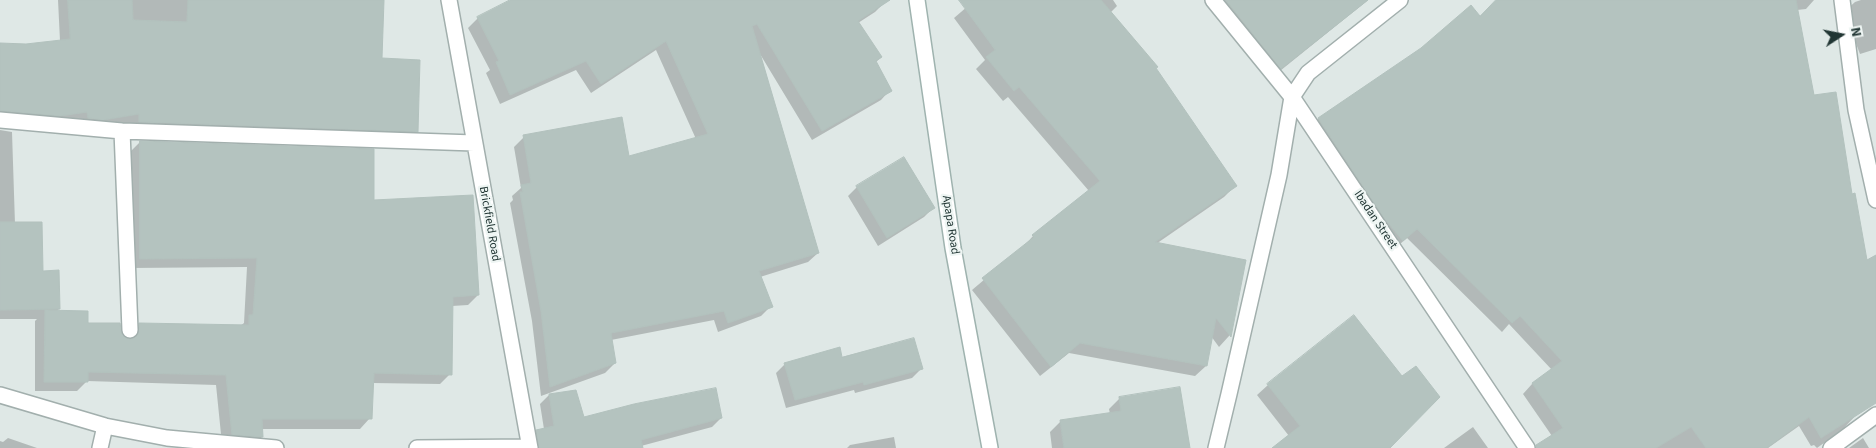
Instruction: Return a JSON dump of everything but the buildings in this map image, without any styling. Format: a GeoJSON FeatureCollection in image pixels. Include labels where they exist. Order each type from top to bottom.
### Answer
{"type":"FeatureCollection","features":[{"type":"Feature","properties":{"kind":"street","name":"Brickfield Road"},"geometry":{"type":"LineString","coordinates":[[450,0],[474,143],[530,447]]}},
{"type":"Feature","properties":{"kind":"street","name":"Apapa Road"},"geometry":{"type":"LineString","coordinates":[[917,0],[953,248],[990,448]]}},
{"type":"Feature","properties":{"kind":"street","name":"Ibadan Street"},"geometry":{"type":"LineString","coordinates":[[1213,0],[1292,97],[1527,448]]}},
{"type":"Feature","properties":{"kind":"street"},"geometry":{"type":"LineString","coordinates":[[1216,448],[1230,394],[1278,175],[1292,97],[1308,73],[1400,0]]}},
{"type":"Feature","properties":{"kind":"street"},"geometry":{"type":"LineString","coordinates":[[1842,0],[1856,110],[1876,200]]}},
{"type":"Feature","properties":{"kind":"street"},"geometry":{"type":"LineString","coordinates":[[0,120],[122,131],[474,143]]}},
{"type":"Feature","properties":{"kind":"street"},"geometry":{"type":"LineString","coordinates":[[122,131],[130,330]]}},
{"type":"Feature","properties":{"kind":"street"},"geometry":{"type":"LineString","coordinates":[[0,395],[104,426],[167,438],[276,448]]}},
{"type":"Feature","properties":{"kind":"street"},"geometry":{"type":"LineString","coordinates":[[1831,448],[1876,415]]}},
{"type":"Feature","properties":{"kind":"street"},"geometry":{"type":"LineString","coordinates":[[100,448],[104,426]]}},
{"type":"Feature","properties":{"kind":"street"},"geometry":{"type":"LineString","coordinates":[[417,448],[530,447]]}}]}
